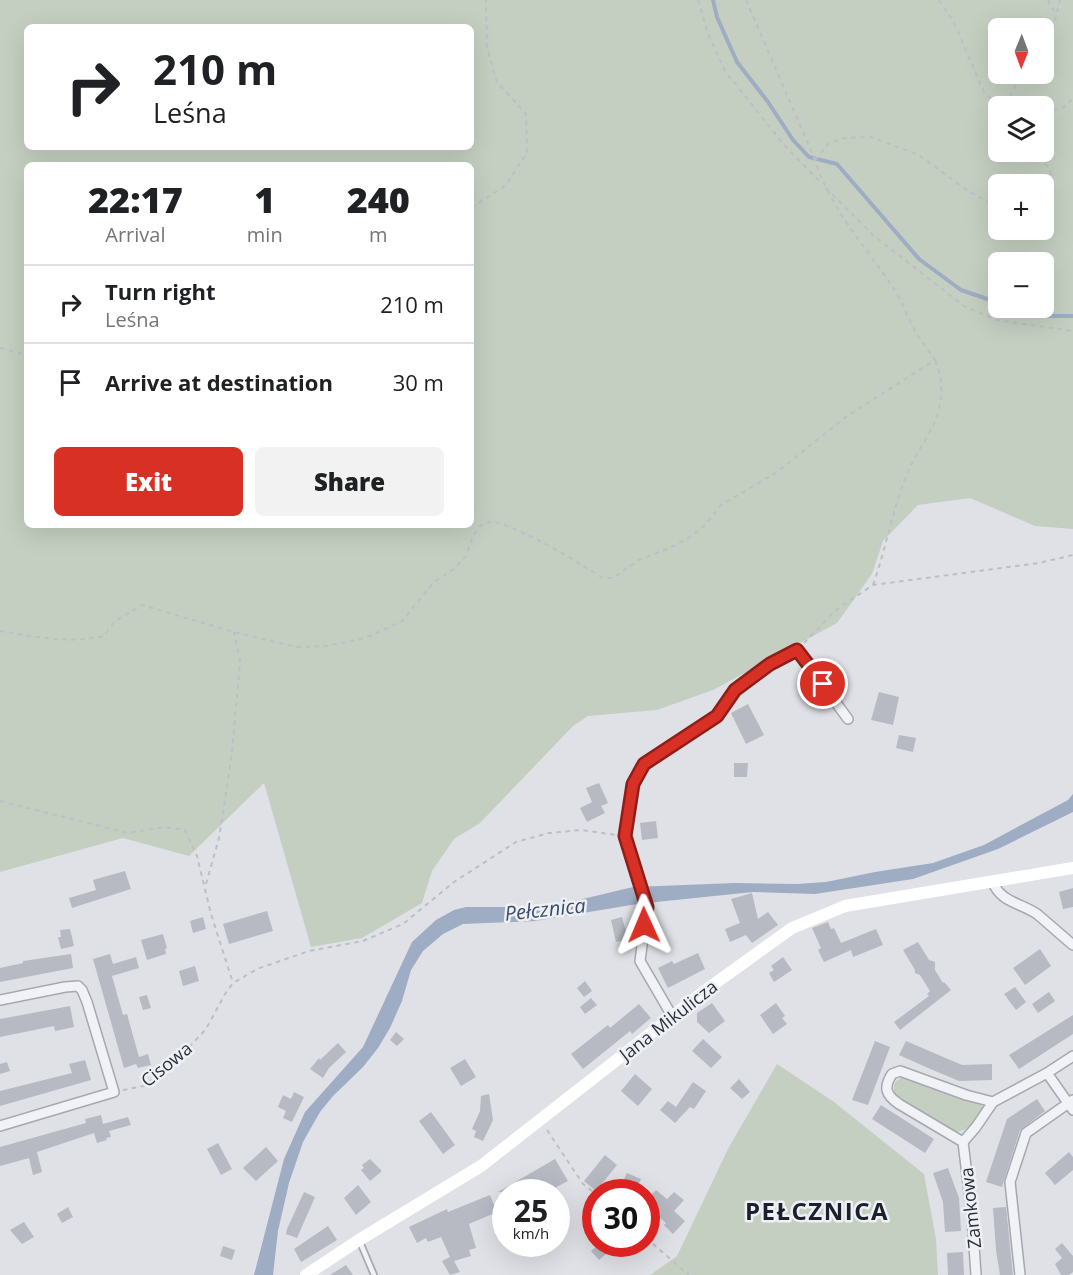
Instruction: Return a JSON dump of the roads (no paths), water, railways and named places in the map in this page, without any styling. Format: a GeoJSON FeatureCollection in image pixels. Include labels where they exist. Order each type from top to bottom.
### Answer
{"type":"FeatureCollection","features":[{"type":"Feature","properties":{"kind":"street"},"geometry":{"type":"LineString","coordinates":[[672,1016],[640,961],[647,907],[625,836],[633,784],[644,764],[717,716],[735,690],[770,664],[797,650],[848,719]]}},
{"type":"Feature","properties":{"kind":"street","name":"Jana Mikulicza"},"geometry":{"type":"LineString","coordinates":[[306,1275],[481,1166],[672,1016],[792,928],[844,906],[1073,868]]}},
{"type":"Feature","properties":{"kind":"street"},"geometry":{"type":"LineString","coordinates":[[993,882],[996,891],[1004,898],[1035,913],[1073,945]]}},
{"type":"Feature","properties":{"kind":"street"},"geometry":{"type":"LineString","coordinates":[[0,1000],[78,986],[87,1002],[114,1092],[0,1126]]}},
{"type":"Feature","properties":{"kind":"street","name":"Zamkowa"},"geometry":{"type":"LineString","coordinates":[[976,1275],[963,1142],[993,1102],[1073,1056]]}},
{"type":"Feature","properties":{"kind":"street","name":"Zamkowa"},"geometry":{"type":"LineString","coordinates":[[963,1142],[890,1097],[886,1090],[887,1082],[892,1074],[900,1071],[909,1073],[966,1095],[993,1102]]}},
{"type":"Feature","properties":{"kind":"street"},"geometry":{"type":"LineString","coordinates":[[1020,1275],[1010,1182],[1026,1133],[1071,1105],[1047,1073]]}},
{"type":"Feature","properties":{"kind":"lane"},"geometry":{"type":"LineString","coordinates":[[359,1240],[374,1275]]}},
{"type":"Feature","properties":{"kind":"water","name":"Pełcznica"},"geometry":{"type":"Polygon","coordinates":[[[1073,794],[1073,812],[998,849],[913,879],[815,894],[753,892],[637,904],[535,921],[463,924],[443,934],[423,951],[411,970],[402,1001],[378,1048],[320,1112],[303,1142],[289,1183],[278,1231],[273,1275],[254,1275],[284,1159],[305,1112],[363,1047],[412,942],[436,920],[454,910],[466,907],[542,907],[633,887],[826,882],[933,863],[984,845],[1068,800],[1073,794]]]}},
{"type":"Feature","properties":{"kind":"waterway"},"geometry":{"type":"LineString","coordinates":[[713,0],[717,17],[737,62],[768,102],[793,140],[809,157],[837,164],[919,259],[961,290],[988,299]]}},
{"type":"Feature","properties":{"kind":"waterway"},"geometry":{"type":"LineString","coordinates":[[1054,316],[1073,316]]}},
{"type":"Feature","properties":{"kind":"district","name":"PEŁCZNICA"},"geometry":{"type":"Point","coordinates":[817,1210]}}]}
